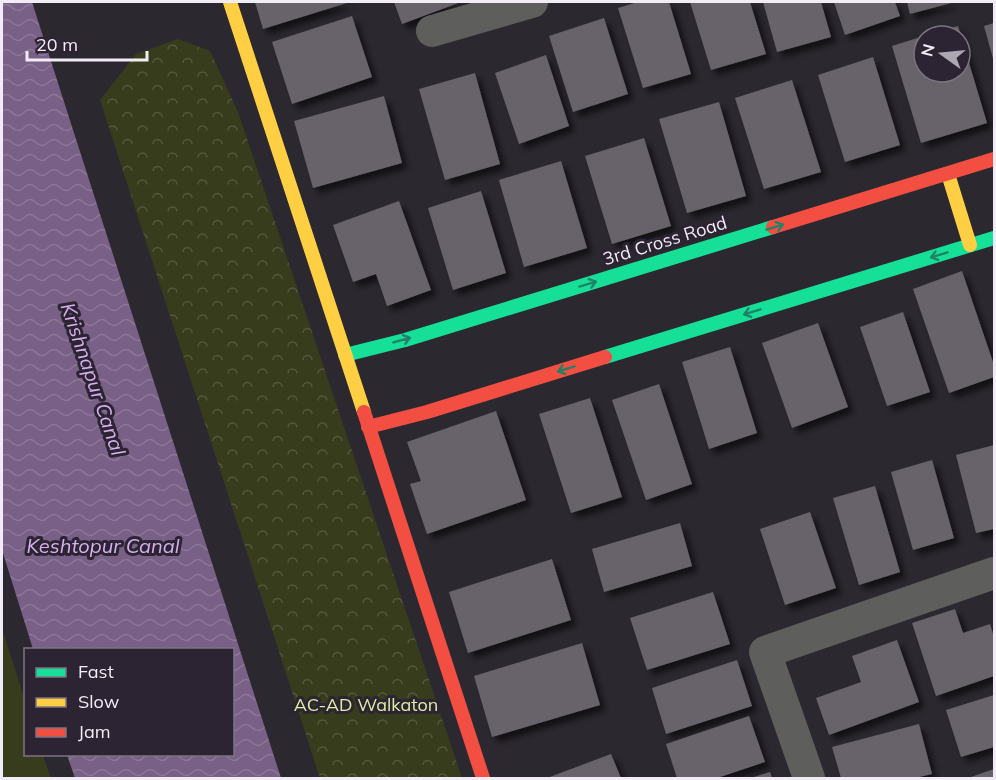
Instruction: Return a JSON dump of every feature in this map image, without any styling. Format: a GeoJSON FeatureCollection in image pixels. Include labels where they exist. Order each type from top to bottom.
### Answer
{"type":"FeatureCollection","features":[{"type":"Feature","properties":{"kind":"street"},"geometry":{"type":"LineString","coordinates":[[230,2],[483,778]]}},
{"type":"Feature","properties":{"kind":"street"},"geometry":{"type":"LineString","coordinates":[[432,31],[530,2]]}},
{"type":"Feature","properties":{"kind":"street","name":"3rd Cross Road"},"geometry":{"type":"LineString","coordinates":[[345,355],[405,340],[994,159]]}},
{"type":"Feature","properties":{"kind":"street"},"geometry":{"type":"LineString","coordinates":[[948,174],[970,245]]}},
{"type":"Feature","properties":{"kind":"street"},"geometry":{"type":"LineString","coordinates":[[368,427],[427,412],[994,238]]}},
{"type":"Feature","properties":{"kind":"street"},"geometry":{"type":"LineString","coordinates":[[809,778],[765,652],[994,573]]}},
{"type":"Feature","properties":{"kind":"green space","name":"AC-AD Walkaton"},"geometry":{"type":"Polygon","coordinates":[[[178,39],[210,51],[238,112],[462,778],[320,778],[100,100],[136,54],[178,39]]]}},
{"type":"Feature","properties":{"kind":"green space"},"geometry":{"type":"Polygon","coordinates":[[[2,628],[24,698],[24,756],[43,756],[51,778],[2,778],[2,628]]]}},
{"type":"Feature","properties":{"kind":"water","name":"Keshtopur Canal"},"geometry":{"type":"Polygon","coordinates":[[[2,2],[32,2],[281,778],[75,778],[67,756],[234,756],[234,648],[33,648],[2,550],[2,2]]]}},
{"type":"Feature","properties":{"kind":"building"},"geometry":{"type":"Polygon","coordinates":[[[255,2],[350,2],[263,29],[255,2]]]}},
{"type":"Feature","properties":{"kind":"building"},"geometry":{"type":"Polygon","coordinates":[[[394,2],[461,2],[402,24],[394,2]]]}},
{"type":"Feature","properties":{"kind":"building"},"geometry":{"type":"Polygon","coordinates":[[[638,2],[669,2],[691,74],[643,88],[618,8],[638,2]]]}},
{"type":"Feature","properties":{"kind":"building"},"geometry":{"type":"Polygon","coordinates":[[[690,2],[750,2],[766,54],[711,70],[690,2]]]}},
{"type":"Feature","properties":{"kind":"building"},"geometry":{"type":"Polygon","coordinates":[[[763,2],[821,2],[831,37],[777,52],[763,2]]]}},
{"type":"Feature","properties":{"kind":"building"},"geometry":{"type":"Polygon","coordinates":[[[834,2],[895,2],[900,16],[845,35],[834,2]]]}},
{"type":"Feature","properties":{"kind":"building"},"geometry":{"type":"Polygon","coordinates":[[[907,2],[955,2],[910,14],[907,2]]]}},
{"type":"Feature","properties":{"kind":"building"},"geometry":{"type":"Polygon","coordinates":[[[352,16],[372,77],[292,104],[272,42],[352,16]]]}},
{"type":"Feature","properties":{"kind":"building"},"geometry":{"type":"Polygon","coordinates":[[[604,18],[628,94],[573,112],[549,36],[604,18]]]}},
{"type":"Feature","properties":{"kind":"building"},"geometry":{"type":"Polygon","coordinates":[[[994,23],[994,62],[984,26],[994,23]]]}},
{"type":"Feature","properties":{"kind":"building"},"geometry":{"type":"Polygon","coordinates":[[[912,40],[912,84],[972,84],[972,73],[987,123],[921,143],[892,46],[912,40]]]}},
{"type":"Feature","properties":{"kind":"building"},"geometry":{"type":"Polygon","coordinates":[[[546,55],[569,126],[519,144],[495,73],[546,55]]]}},
{"type":"Feature","properties":{"kind":"building"},"geometry":{"type":"Polygon","coordinates":[[[873,57],[900,145],[845,162],[818,75],[873,57]]]}},
{"type":"Feature","properties":{"kind":"building"},"geometry":{"type":"Polygon","coordinates":[[[475,73],[500,164],[445,180],[419,89],[475,73]]]}},
{"type":"Feature","properties":{"kind":"building"},"geometry":{"type":"Polygon","coordinates":[[[792,80],[821,172],[764,189],[735,98],[792,80]]]}},
{"type":"Feature","properties":{"kind":"building"},"geometry":{"type":"Polygon","coordinates":[[[384,96],[402,163],[313,188],[294,121],[384,96]]]}},
{"type":"Feature","properties":{"kind":"building"},"geometry":{"type":"Polygon","coordinates":[[[719,102],[746,196],[687,213],[659,119],[719,102]]]}},
{"type":"Feature","properties":{"kind":"building"},"geometry":{"type":"Polygon","coordinates":[[[644,138],[671,226],[612,244],[585,156],[644,138]]]}},
{"type":"Feature","properties":{"kind":"building"},"geometry":{"type":"Polygon","coordinates":[[[561,161],[587,248],[524,267],[499,180],[561,161]]]}},
{"type":"Feature","properties":{"kind":"building"},"geometry":{"type":"Polygon","coordinates":[[[481,191],[506,273],[453,290],[428,208],[481,191]]]}},
{"type":"Feature","properties":{"kind":"building"},"geometry":{"type":"Polygon","coordinates":[[[399,201],[431,290],[387,306],[376,274],[353,282],[333,225],[399,201]]]}},
{"type":"Feature","properties":{"kind":"building"},"geometry":{"type":"Polygon","coordinates":[[[962,271],[994,365],[994,377],[949,393],[913,289],[962,271]]]}},
{"type":"Feature","properties":{"kind":"building"},"geometry":{"type":"Polygon","coordinates":[[[903,312],[930,392],[887,406],[860,327],[903,312]]]}},
{"type":"Feature","properties":{"kind":"building"},"geometry":{"type":"Polygon","coordinates":[[[818,323],[848,407],[792,428],[762,343],[818,323]]]}},
{"type":"Feature","properties":{"kind":"building"},"geometry":{"type":"Polygon","coordinates":[[[730,347],[757,433],[709,449],[682,362],[730,347]]]}},
{"type":"Feature","properties":{"kind":"building"},"geometry":{"type":"Polygon","coordinates":[[[659,384],[692,484],[646,500],[612,400],[659,384]]]}},
{"type":"Feature","properties":{"kind":"building"},"geometry":{"type":"Polygon","coordinates":[[[590,398],[622,497],[571,513],[539,414],[590,398]]]}},
{"type":"Feature","properties":{"kind":"building"},"geometry":{"type":"Polygon","coordinates":[[[496,411],[526,500],[427,534],[410,484],[421,481],[407,442],[496,411]]]}},
{"type":"Feature","properties":{"kind":"building"},"geometry":{"type":"Polygon","coordinates":[[[994,445],[994,529],[976,533],[956,455],[994,445]]]}},
{"type":"Feature","properties":{"kind":"building"},"geometry":{"type":"Polygon","coordinates":[[[932,460],[954,538],[913,550],[891,472],[932,460]]]}},
{"type":"Feature","properties":{"kind":"building"},"geometry":{"type":"Polygon","coordinates":[[[875,486],[900,572],[859,585],[833,498],[875,486]]]}},
{"type":"Feature","properties":{"kind":"building"},"geometry":{"type":"Polygon","coordinates":[[[810,512],[836,588],[785,605],[760,529],[810,512]]]}},
{"type":"Feature","properties":{"kind":"building"},"geometry":{"type":"Polygon","coordinates":[[[680,523],[692,566],[604,592],[592,549],[680,523]]]}},
{"type":"Feature","properties":{"kind":"building"},"geometry":{"type":"Polygon","coordinates":[[[552,559],[571,620],[468,653],[449,592],[552,559]]]}},
{"type":"Feature","properties":{"kind":"building"},"geometry":{"type":"Polygon","coordinates":[[[713,592],[730,644],[647,670],[630,618],[713,592]]]}},
{"type":"Feature","properties":{"kind":"building"},"geometry":{"type":"Polygon","coordinates":[[[955,609],[963,633],[990,624],[994,637],[994,676],[936,696],[912,623],[955,609]]]}},
{"type":"Feature","properties":{"kind":"building"},"geometry":{"type":"Polygon","coordinates":[[[897,640],[919,702],[829,735],[816,698],[861,682],[852,656],[897,640]]]}},
{"type":"Feature","properties":{"kind":"building"},"geometry":{"type":"Polygon","coordinates":[[[582,643],[600,705],[492,737],[474,676],[582,643]]]}},
{"type":"Feature","properties":{"kind":"building"},"geometry":{"type":"Polygon","coordinates":[[[737,660],[752,706],[666,734],[652,688],[737,660]]]}},
{"type":"Feature","properties":{"kind":"building"},"geometry":{"type":"Polygon","coordinates":[[[994,695],[994,747],[961,757],[946,710],[994,695]]]}},
{"type":"Feature","properties":{"kind":"building"},"geometry":{"type":"Polygon","coordinates":[[[749,716],[765,762],[717,778],[677,778],[666,744],[749,716]]]}},
{"type":"Feature","properties":{"kind":"building"},"geometry":{"type":"Polygon","coordinates":[[[919,724],[932,774],[915,778],[841,778],[832,747],[919,724]]]}},
{"type":"Feature","properties":{"kind":"building"},"geometry":{"type":"Polygon","coordinates":[[[611,754],[621,778],[547,778],[611,754]]]}},
{"type":"Feature","properties":{"kind":"building"},"geometry":{"type":"Polygon","coordinates":[[[994,769],[994,778],[968,778],[994,769]]]}},
{"type":"Feature","properties":{"kind":"building"},"geometry":{"type":"Polygon","coordinates":[[[770,772],[772,778],[751,778],[770,772]]]}},
{"type":"Feature","properties":{"kind":"traffic: fast"},"geometry":{"type":"LineString","coordinates":[[345,355],[405,340],[773,227]]}},
{"type":"Feature","properties":{"kind":"traffic: fast"},"geometry":{"type":"LineString","coordinates":[[605,357],[994,238]]}},
{"type":"Feature","properties":{"kind":"traffic: slow"},"geometry":{"type":"LineString","coordinates":[[230,2],[364,412]]}},
{"type":"Feature","properties":{"kind":"traffic: slow"},"geometry":{"type":"LineString","coordinates":[[948,174],[970,245]]}},
{"type":"Feature","properties":{"kind":"traffic: jam"},"geometry":{"type":"LineString","coordinates":[[773,227],[994,159]]}},
{"type":"Feature","properties":{"kind":"traffic: jam"},"geometry":{"type":"LineString","coordinates":[[368,427],[427,412],[605,357]]}},
{"type":"Feature","properties":{"kind":"traffic: jam"},"geometry":{"type":"LineString","coordinates":[[364,412],[483,778]]}},
{"type":"Feature","properties":{"kind":"water label","name":"Krishnapur Canal"},"geometry":{"type":"Point","coordinates":[93,379]}}]}
